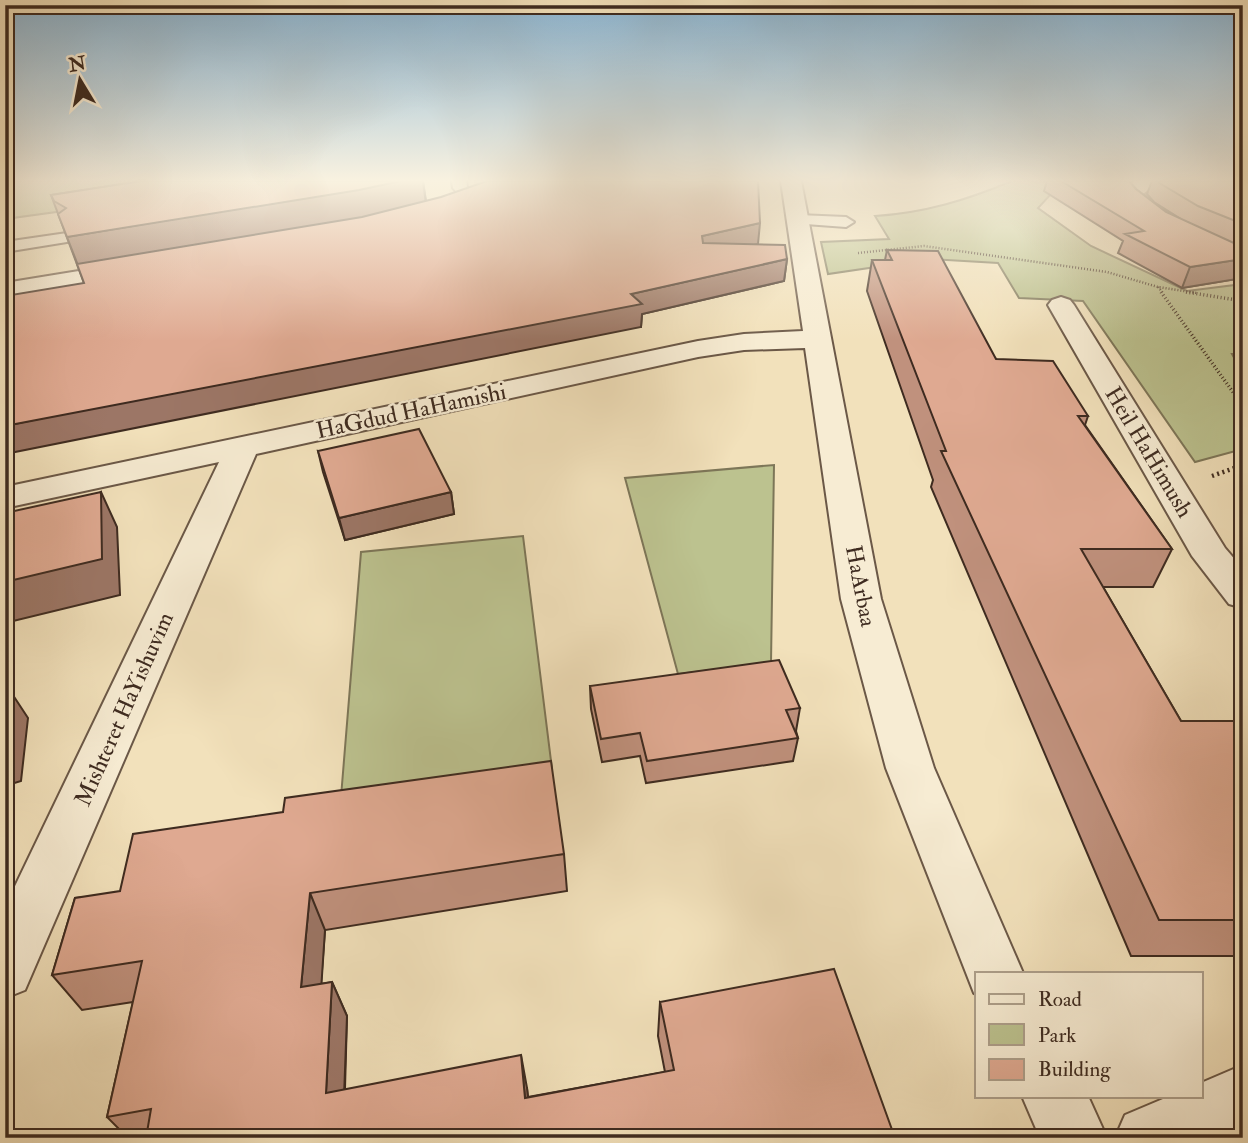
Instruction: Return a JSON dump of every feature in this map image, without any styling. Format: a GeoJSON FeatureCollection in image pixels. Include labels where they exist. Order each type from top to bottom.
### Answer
{"type":"FeatureCollection","features":[{"type":"Feature","properties":{"kind":"street","name":"HaArbaa"},"geometry":{"type":"LineString","coordinates":[[800,234],[861,599],[910,768],[994,972]]}},
{"type":"Feature","properties":{"kind":"street"},"geometry":{"type":"LineString","coordinates":[[1194,234],[1243,258]]}},
{"type":"Feature","properties":{"kind":"street"},"geometry":{"type":"LineString","coordinates":[[5,291],[149,267]]}},
{"type":"Feature","properties":{"kind":"street","name":"Heil HaHimush"},"geometry":{"type":"LineString","coordinates":[[1061,305],[1210,556],[1243,595]]}},
{"type":"Feature","properties":{"kind":"street","name":"HaGdud HaHamishi"},"geometry":{"type":"LineString","coordinates":[[5,498],[698,349],[776,340],[818,339]]}},
{"type":"Feature","properties":{"kind":"street","name":"Mishteret HaYishuvim"},"geometry":{"type":"LineString","coordinates":[[5,970],[242,448]]}},
{"type":"Feature","properties":{"kind":"street"},"geometry":{"type":"LineString","coordinates":[[1148,1138],[1243,1097]]}},
{"type":"Feature","properties":{"kind":"street"},"geometry":{"type":"LineString","coordinates":[[1055,1098],[1074,1138]]}},
{"type":"Feature","properties":{"kind":"lane"},"geometry":{"type":"LineString","coordinates":[[5,247],[67,238]]}},
{"type":"Feature","properties":{"kind":"path"},"geometry":{"type":"LineString","coordinates":[[804,259],[924,246],[1107,272],[1158,287],[1243,301]]}},
{"type":"Feature","properties":{"kind":"path"},"geometry":{"type":"LineString","coordinates":[[1158,287],[1243,406]]}},
{"type":"Feature","properties":{"kind":"green space"},"geometry":{"type":"Polygon","coordinates":[[[886,234],[1075,234],[1091,246],[1187,291],[1243,284],[1243,354],[1232,354],[1243,374],[1243,449],[1195,462],[1083,301],[1019,298],[998,263],[930,259],[828,274],[821,242],[889,239],[886,234]]]}},
{"type":"Feature","properties":{"kind":"green space"},"geometry":{"type":"Polygon","coordinates":[[[774,465],[771,663],[678,674],[625,478],[774,465]]]}},
{"type":"Feature","properties":{"kind":"green space"},"geometry":{"type":"Polygon","coordinates":[[[523,536],[552,769],[341,797],[361,552],[523,536]]]}},
{"type":"Feature","properties":{"kind":"building"},"geometry":{"type":"Polygon","coordinates":[[[257,234],[709,234],[702,236],[703,243],[785,245],[787,259],[631,294],[642,304],[5,426],[5,296],[84,283],[77,264],[257,234]]]}},
{"type":"Feature","properties":{"kind":"building"},"geometry":{"type":"Polygon","coordinates":[[[1126,234],[1215,234],[1243,245],[1243,259],[1190,267],[1126,234]]]}},
{"type":"Feature","properties":{"kind":"building"},"geometry":{"type":"Polygon","coordinates":[[[887,250],[938,251],[996,359],[1053,361],[1088,416],[1078,416],[1172,549],[1081,549],[1181,721],[1243,721],[1243,844],[1238,844],[1243,853],[1243,920],[1159,920],[941,451],[946,451],[872,260],[892,260],[887,250]]]}},
{"type":"Feature","properties":{"kind":"building"},"geometry":{"type":"Polygon","coordinates":[[[419,429],[451,492],[339,518],[318,451],[419,429]]]}},
{"type":"Feature","properties":{"kind":"building"},"geometry":{"type":"Polygon","coordinates":[[[101,492],[102,559],[5,582],[5,513],[101,492]]]}},
{"type":"Feature","properties":{"kind":"building"},"geometry":{"type":"Polygon","coordinates":[[[779,660],[800,708],[786,710],[798,738],[647,761],[640,733],[601,739],[590,686],[779,660]]]}},
{"type":"Feature","properties":{"kind":"building"},"geometry":{"type":"Polygon","coordinates":[[[551,761],[564,854],[310,893],[301,987],[332,982],[326,1093],[521,1055],[525,1098],[674,1070],[660,1002],[834,969],[895,1138],[146,1138],[151,1109],[107,1117],[142,961],[52,975],[75,898],[120,891],[133,834],[283,812],[285,798],[551,761]]]}}]}
